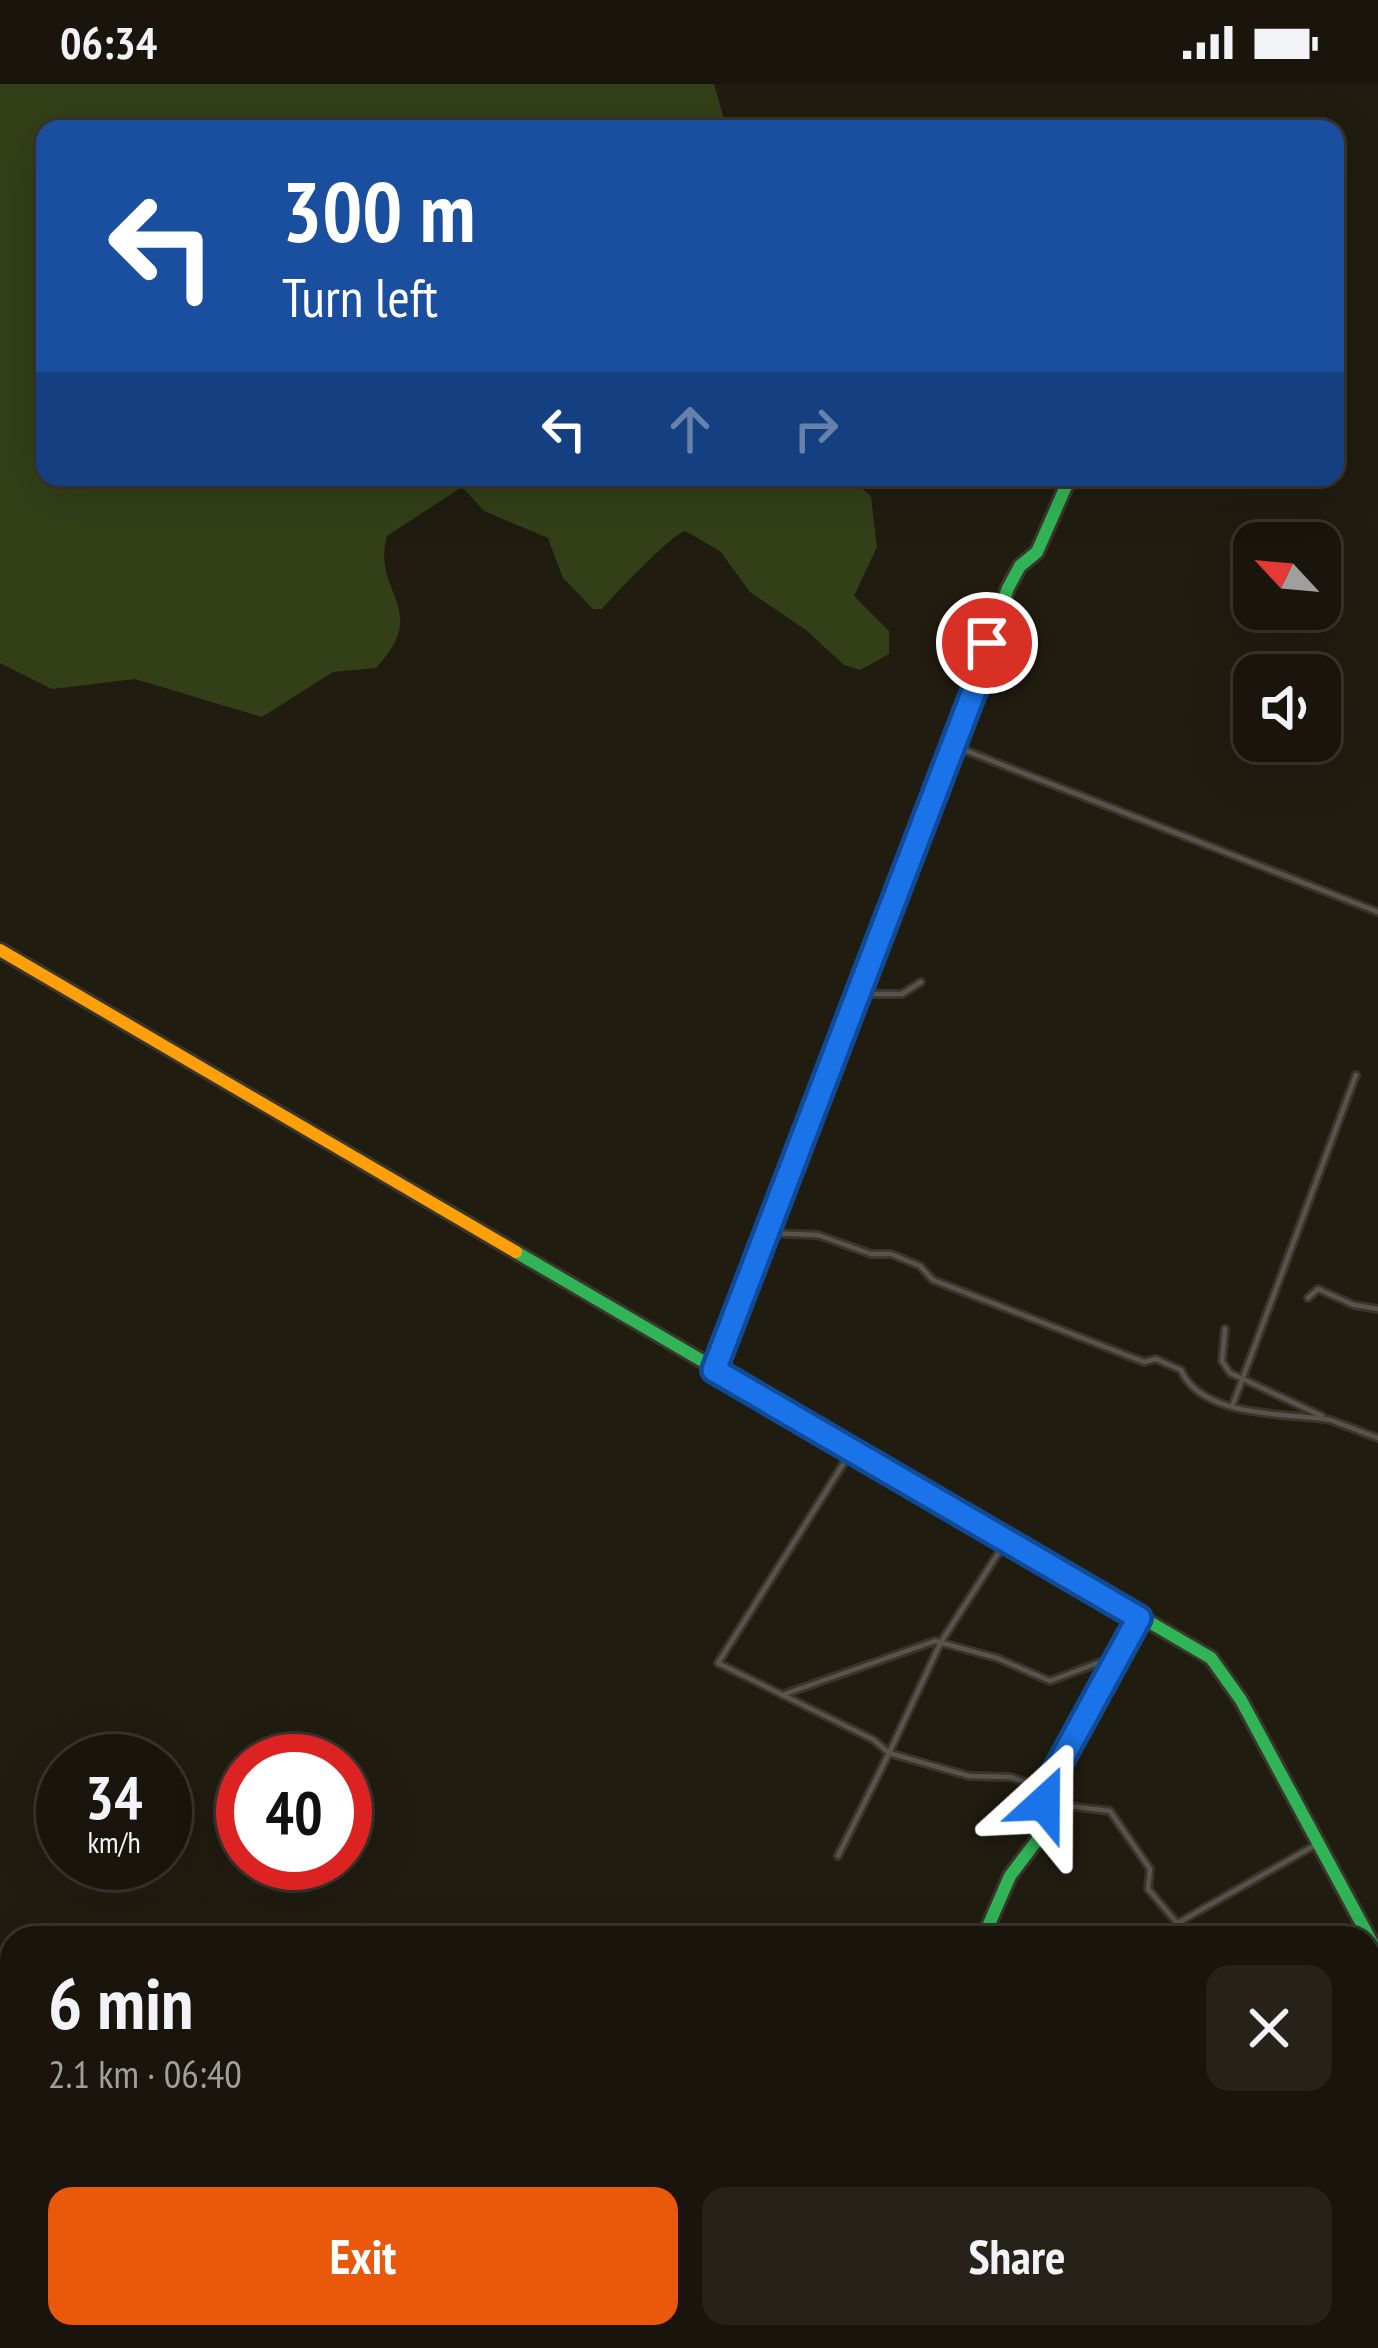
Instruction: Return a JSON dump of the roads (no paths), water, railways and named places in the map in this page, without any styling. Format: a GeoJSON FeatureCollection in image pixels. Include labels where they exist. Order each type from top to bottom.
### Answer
{"type":"FeatureCollection","features":[{"type":"Feature","properties":{"kind":"street"},"geometry":{"type":"LineString","coordinates":[[714,1370],[954,746],[1008,588],[1020,566],[1037,552],[1066,486]]}},
{"type":"Feature","properties":{"kind":"street"},"geometry":{"type":"LineString","coordinates":[[954,746],[1378,912]]}},
{"type":"Feature","properties":{"kind":"street"},"geometry":{"type":"LineString","coordinates":[[0,950],[1211,1658],[1226,1675],[1364,1926]]}},
{"type":"Feature","properties":{"kind":"street"},"geometry":{"type":"LineString","coordinates":[[858,994],[902,994],[921,982]]}},
{"type":"Feature","properties":{"kind":"street"},"geometry":{"type":"LineString","coordinates":[[1234,1404],[1356,1075]]}},
{"type":"Feature","properties":{"kind":"street"},"geometry":{"type":"LineString","coordinates":[[766,1233],[818,1235],[871,1254],[891,1254],[952,1287],[1144,1362],[1156,1359],[1181,1370],[1217,1401],[1300,1420],[1331,1420]]}},
{"type":"Feature","properties":{"kind":"street"},"geometry":{"type":"LineString","coordinates":[[1308,1298],[1318,1289],[1354,1305],[1378,1309]]}},
{"type":"Feature","properties":{"kind":"street"},"geometry":{"type":"LineString","coordinates":[[1225,1329],[1222,1361],[1240,1382],[1378,1438]]}},
{"type":"Feature","properties":{"kind":"street"},"geometry":{"type":"LineString","coordinates":[[853,1449],[718,1663],[889,1753],[969,1776],[1010,1777],[1046,1788]]}},
{"type":"Feature","properties":{"kind":"street"},"geometry":{"type":"LineString","coordinates":[[838,1856],[941,1642],[1008,1538]]}},
{"type":"Feature","properties":{"kind":"street"},"geometry":{"type":"LineString","coordinates":[[988,1926],[1010,1876],[1038,1839],[1046,1788],[1139,1618]]}},
{"type":"Feature","properties":{"kind":"street"},"geometry":{"type":"LineString","coordinates":[[782,1695],[806,1682],[848,1675],[941,1642],[1050,1682],[1120,1654]]}},
{"type":"Feature","properties":{"kind":"street"},"geometry":{"type":"LineString","coordinates":[[1044,1803],[1110,1811],[1150,1869],[1148,1889],[1176,1924],[1317,1844]]}}]}
